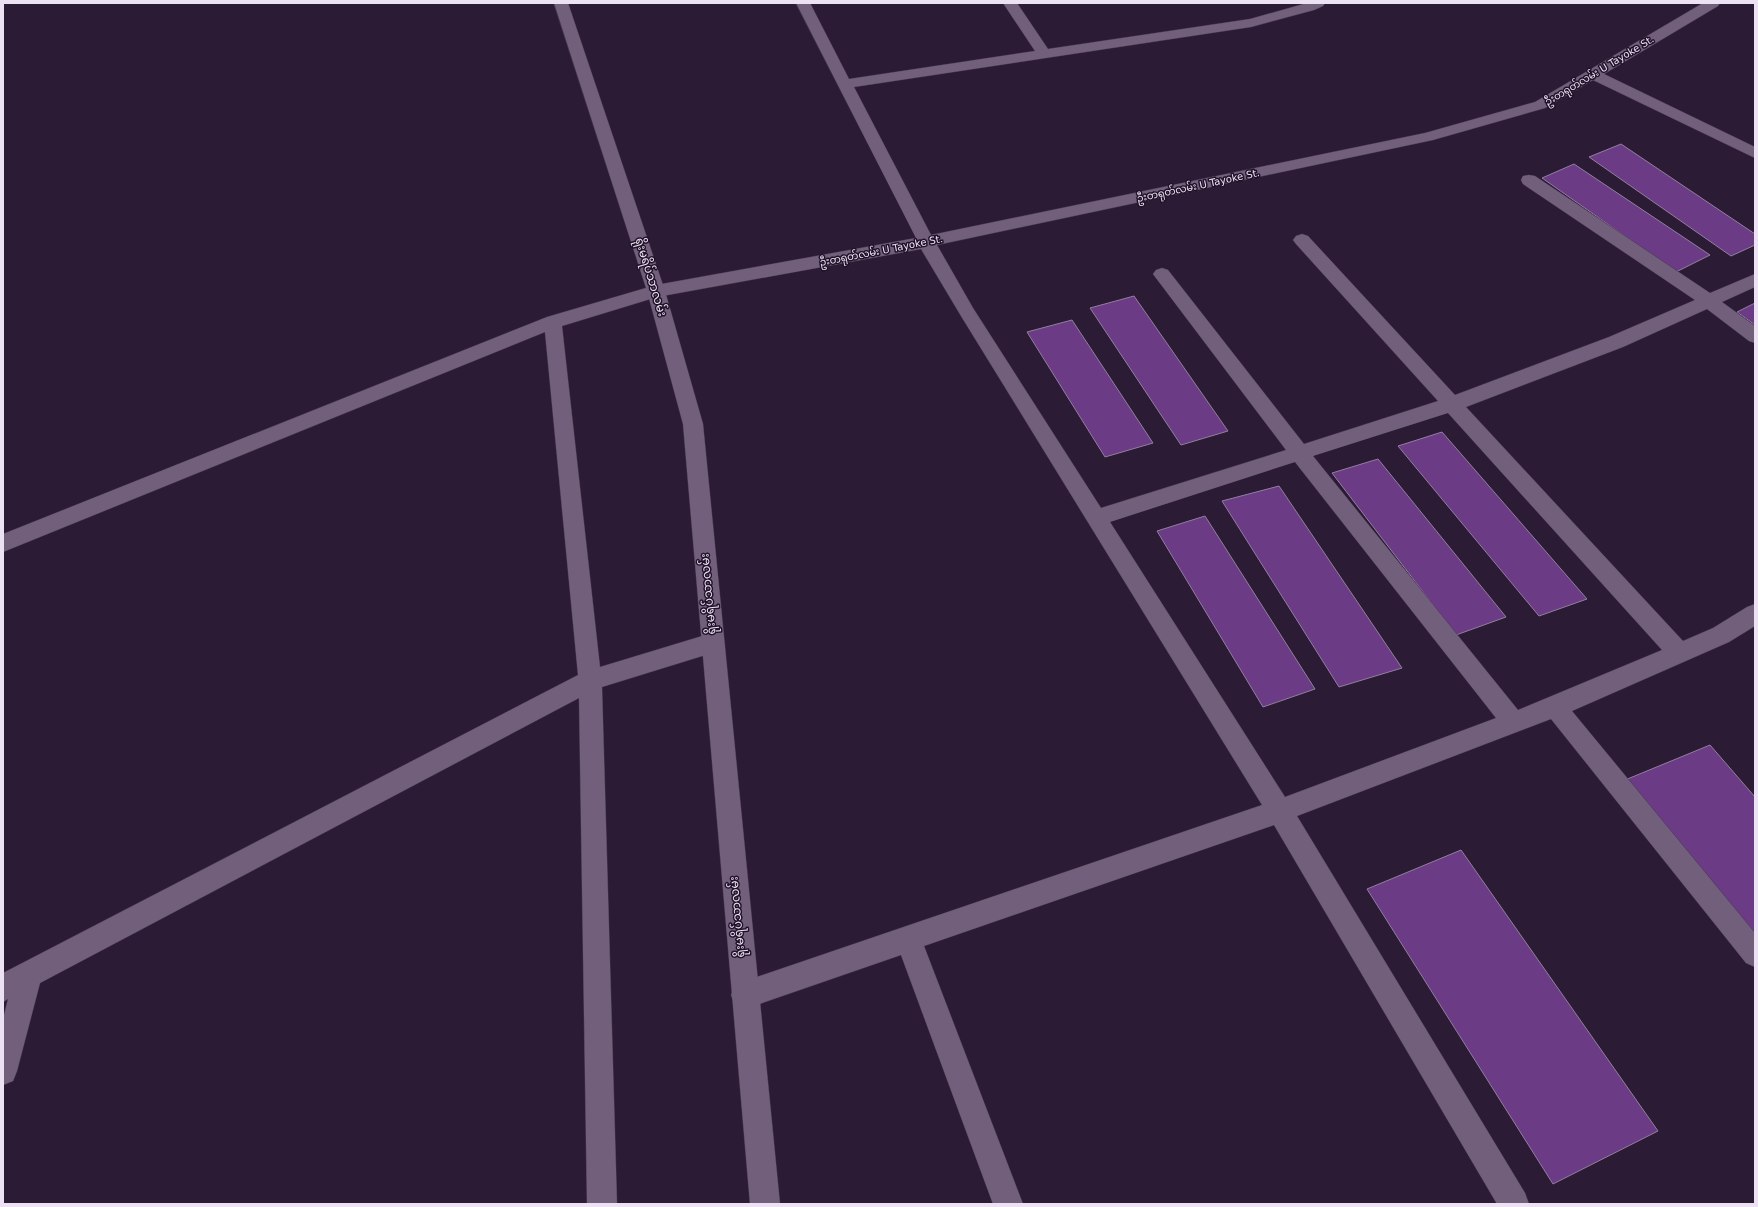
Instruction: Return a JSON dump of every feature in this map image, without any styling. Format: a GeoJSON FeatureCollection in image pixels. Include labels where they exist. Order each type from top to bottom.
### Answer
{"type":"FeatureCollection","features":[{"type":"Feature","properties":{"kind":"street","name":"ရိုးမရိပ်သာလမ်း"},"geometry":{"type":"LineString","coordinates":[[561,3],[656,291],[693,424],[712,643],[765,1204]]}},
{"type":"Feature","properties":{"kind":"street"},"geometry":{"type":"LineString","coordinates":[[802,3],[926,242],[967,312],[1280,811],[1514,1204]]}},
{"type":"Feature","properties":{"kind":"street"},"geometry":{"type":"LineString","coordinates":[[1010,3],[1044,54]]}},
{"type":"Feature","properties":{"kind":"street"},"geometry":{"type":"LineString","coordinates":[[844,84],[1251,22],[1309,8],[1318,3]]}},
{"type":"Feature","properties":{"kind":"street","name":"ဦးတရုတ်လမ်း U Tayoke St."},"geometry":{"type":"LineString","coordinates":[[3,543],[553,322],[656,291],[926,242],[1427,137],[1540,105],[1713,3]]}},
{"type":"Feature","properties":{"kind":"street"},"geometry":{"type":"LineString","coordinates":[[1593,74],[1755,153]]}},
{"type":"Feature","properties":{"kind":"street"},"geometry":{"type":"LineString","coordinates":[[1529,180],[1708,300],[1755,336]]}},
{"type":"Feature","properties":{"kind":"street"},"geometry":{"type":"LineString","coordinates":[[1302,240],[1680,653]]}},
{"type":"Feature","properties":{"kind":"street"},"geometry":{"type":"LineString","coordinates":[[1162,274],[1300,454],[1513,722]]}},
{"type":"Feature","properties":{"kind":"street"},"geometry":{"type":"LineString","coordinates":[[1096,518],[1453,404],[1616,342],[1755,280]]}},
{"type":"Feature","properties":{"kind":"street"},"geometry":{"type":"LineString","coordinates":[[553,322],[590,680],[602,1204]]}},
{"type":"Feature","properties":{"kind":"street"},"geometry":{"type":"LineString","coordinates":[[745,995],[1280,811],[1555,707],[1721,635],[1755,614]]}},
{"type":"Feature","properties":{"kind":"street"},"geometry":{"type":"LineString","coordinates":[[3,988],[590,680],[712,643]]}},
{"type":"Feature","properties":{"kind":"street"},"geometry":{"type":"LineString","coordinates":[[1555,707],[1755,954]]}},
{"type":"Feature","properties":{"kind":"street"},"geometry":{"type":"LineString","coordinates":[[908,939],[1008,1204]]}},
{"type":"Feature","properties":{"kind":"street"},"geometry":{"type":"LineString","coordinates":[[3,1071],[29,974]]}},
{"type":"Feature","properties":{"kind":"building"},"geometry":{"type":"Polygon","coordinates":[[[1621,144],[1755,234],[1755,245],[1731,256],[1589,157],[1621,144]]]}},
{"type":"Feature","properties":{"kind":"building"},"geometry":{"type":"Polygon","coordinates":[[[1574,164],[1710,255],[1676,272],[1542,178],[1574,164]]]}},
{"type":"Feature","properties":{"kind":"building"},"geometry":{"type":"Polygon","coordinates":[[[1134,296],[1228,431],[1181,445],[1090,308],[1134,296]]]}},
{"type":"Feature","properties":{"kind":"building"},"geometry":{"type":"Polygon","coordinates":[[[1755,303],[1755,325],[1737,312],[1755,303]]]}},
{"type":"Feature","properties":{"kind":"building"},"geometry":{"type":"Polygon","coordinates":[[[1072,320],[1153,443],[1105,457],[1027,332],[1072,320]]]}},
{"type":"Feature","properties":{"kind":"building"},"geometry":{"type":"Polygon","coordinates":[[[1442,432],[1587,599],[1539,616],[1398,446],[1442,432]]]}},
{"type":"Feature","properties":{"kind":"building"},"geometry":{"type":"Polygon","coordinates":[[[1378,459],[1506,617],[1456,635],[1332,473],[1378,459]]]}},
{"type":"Feature","properties":{"kind":"building"},"geometry":{"type":"Polygon","coordinates":[[[1279,486],[1402,668],[1339,687],[1222,501],[1279,486]]]}},
{"type":"Feature","properties":{"kind":"building"},"geometry":{"type":"Polygon","coordinates":[[[1205,516],[1315,689],[1263,707],[1157,531],[1205,516]]]}},
{"type":"Feature","properties":{"kind":"building"},"geometry":{"type":"Polygon","coordinates":[[[1710,745],[1755,797],[1755,940],[1625,780],[1710,745]]]}},
{"type":"Feature","properties":{"kind":"building"},"geometry":{"type":"Polygon","coordinates":[[[1461,850],[1658,1131],[1553,1184],[1367,889],[1461,850]]]}}]}
